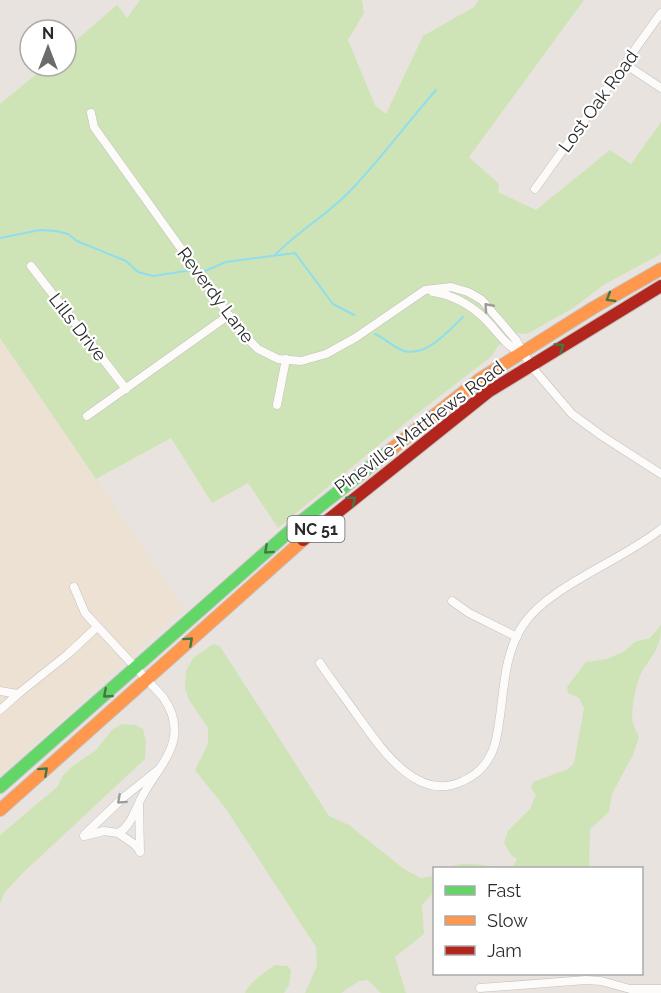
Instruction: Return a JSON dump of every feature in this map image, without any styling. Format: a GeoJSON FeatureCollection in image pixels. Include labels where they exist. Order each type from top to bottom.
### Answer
{"type":"FeatureCollection","features":[{"type":"Feature","properties":{"kind":"main road","name":"Pineville-Matthews Road"},"geometry":{"type":"LineString","coordinates":[[0,810],[298,523],[480,380],[593,308],[661,269]]}},
{"type":"Feature","properties":{"kind":"main road","name":"Pineville-Matthews Road"},"geometry":{"type":"LineString","coordinates":[[0,788],[308,535],[488,392],[661,286]]}},
{"type":"Feature","properties":{"kind":"street","name":"Lost Oak Road"},"geometry":{"type":"LineString","coordinates":[[535,189],[661,13]]}},
{"type":"Feature","properties":{"kind":"street"},"geometry":{"type":"LineString","coordinates":[[625,64],[661,88]]}},
{"type":"Feature","properties":{"kind":"street","name":"Reverdy Lane"},"geometry":{"type":"LineString","coordinates":[[91,113],[94,127],[240,331],[258,349],[278,358],[301,361],[326,354],[355,338],[425,290]]}},
{"type":"Feature","properties":{"kind":"street","name":"Lills Drive"},"geometry":{"type":"LineString","coordinates":[[31,266],[126,388]]}},
{"type":"Feature","properties":{"kind":"street"},"geometry":{"type":"LineString","coordinates":[[425,290],[451,287],[468,292],[482,300],[516,340],[531,366],[572,414],[661,474]]}},
{"type":"Feature","properties":{"kind":"street"},"geometry":{"type":"LineString","coordinates":[[425,290],[448,295],[469,306],[485,318],[509,347],[523,354]]}},
{"type":"Feature","properties":{"kind":"street"},"geometry":{"type":"LineString","coordinates":[[87,416],[229,315]]}},
{"type":"Feature","properties":{"kind":"street"},"geometry":{"type":"LineString","coordinates":[[277,405],[286,359]]}},
{"type":"Feature","properties":{"kind":"street"},"geometry":{"type":"LineString","coordinates":[[320,663],[380,748],[399,768],[417,780],[437,786],[455,785],[474,776],[485,764],[494,746],[509,657],[524,624],[538,608],[570,585],[647,540],[661,529]]}},
{"type":"Feature","properties":{"kind":"street"},"geometry":{"type":"LineString","coordinates":[[74,587],[80,604],[97,627],[167,703],[174,724],[170,751],[139,801],[126,828],[115,833]]}},
{"type":"Feature","properties":{"kind":"street"},"geometry":{"type":"LineString","coordinates":[[452,601],[469,613],[517,637]]}},
{"type":"Feature","properties":{"kind":"street"},"geometry":{"type":"LineString","coordinates":[[0,710],[97,627]]}},
{"type":"Feature","properties":{"kind":"street"},"geometry":{"type":"LineString","coordinates":[[0,691],[18,694]]}},
{"type":"Feature","properties":{"kind":"street"},"geometry":{"type":"LineString","coordinates":[[139,801],[140,852],[134,844],[115,833],[104,831],[84,836],[151,773],[160,768]]}},
{"type":"Feature","properties":{"kind":"street"},"geometry":{"type":"LineString","coordinates":[[107,813],[107,821],[115,833]]}},
{"type":"Feature","properties":{"kind":"street"},"geometry":{"type":"LineString","coordinates":[[480,988],[586,980],[601,981],[630,991],[661,989]]}},
{"type":"Feature","properties":{"kind":"shaded area"},"geometry":{"type":"Polygon","coordinates":[[[0,338],[184,609],[0,775],[0,338]]]}},
{"type":"Feature","properties":{"kind":"green space"},"geometry":{"type":"Polygon","coordinates":[[[140,0],[362,0],[364,13],[348,40],[375,105],[386,114],[423,36],[474,7],[479,0],[584,0],[469,157],[499,184],[498,192],[536,210],[610,150],[631,164],[661,122],[661,254],[605,284],[573,308],[527,334],[517,333],[498,346],[492,356],[414,416],[278,528],[248,483],[212,503],[171,438],[96,479],[0,338],[0,104],[31,78],[78,78],[78,39],[117,5],[127,18],[140,0]]]}},
{"type":"Feature","properties":{"kind":"green space"},"geometry":{"type":"Polygon","coordinates":[[[661,625],[658,645],[642,672],[634,698],[632,718],[639,737],[633,755],[612,794],[609,812],[590,829],[589,867],[513,867],[517,859],[511,855],[504,843],[508,831],[530,809],[536,795],[531,788],[533,782],[568,769],[574,763],[584,708],[579,698],[568,693],[567,687],[586,662],[607,659],[625,651],[634,642],[650,638],[661,625]]]}},
{"type":"Feature","properties":{"kind":"green space"},"geometry":{"type":"Polygon","coordinates":[[[213,644],[220,646],[329,816],[349,825],[404,869],[421,878],[433,876],[433,894],[422,905],[424,934],[395,957],[406,993],[381,993],[368,980],[359,981],[341,993],[305,993],[317,966],[316,947],[226,809],[195,770],[208,744],[208,728],[189,700],[185,688],[186,671],[193,658],[213,644]]]}},
{"type":"Feature","properties":{"kind":"green space"},"geometry":{"type":"Polygon","coordinates":[[[122,724],[135,725],[143,729],[146,741],[145,759],[24,872],[5,892],[0,904],[0,835],[57,787],[63,775],[95,751],[113,729],[122,724]]]}},
{"type":"Feature","properties":{"kind":"green space"},"geometry":{"type":"Polygon","coordinates":[[[470,864],[496,867],[452,867],[470,864]]]}},
{"type":"Feature","properties":{"kind":"green space"},"geometry":{"type":"Polygon","coordinates":[[[275,965],[288,966],[291,971],[289,985],[284,993],[245,993],[254,981],[275,965]]]}},
{"type":"Feature","properties":{"kind":"waterway"},"geometry":{"type":"LineString","coordinates":[[275,255],[352,189],[436,90]]}},
{"type":"Feature","properties":{"kind":"waterway"},"geometry":{"type":"LineString","coordinates":[[0,238],[40,230],[56,231],[68,234],[77,241],[126,261],[138,272],[153,276],[192,270]]}},
{"type":"Feature","properties":{"kind":"waterway"},"geometry":{"type":"LineString","coordinates":[[205,271],[226,262],[295,253],[333,304],[354,315]]}},
{"type":"Feature","properties":{"kind":"waterway"},"geometry":{"type":"LineString","coordinates":[[375,334],[400,350],[413,352],[429,347],[463,317]]}},
{"type":"Feature","properties":{"kind":"traffic: fast"},"geometry":{"type":"LineString","coordinates":[[0,787],[299,523],[393,448]]}},
{"type":"Feature","properties":{"kind":"traffic: slow"},"geometry":{"type":"LineString","coordinates":[[393,448],[480,379],[593,308],[661,269]]}},
{"type":"Feature","properties":{"kind":"traffic: slow"},"geometry":{"type":"LineString","coordinates":[[0,810],[303,540]]}},
{"type":"Feature","properties":{"kind":"traffic: jam"},"geometry":{"type":"LineString","coordinates":[[303,540],[488,392],[661,286]]}}]}
